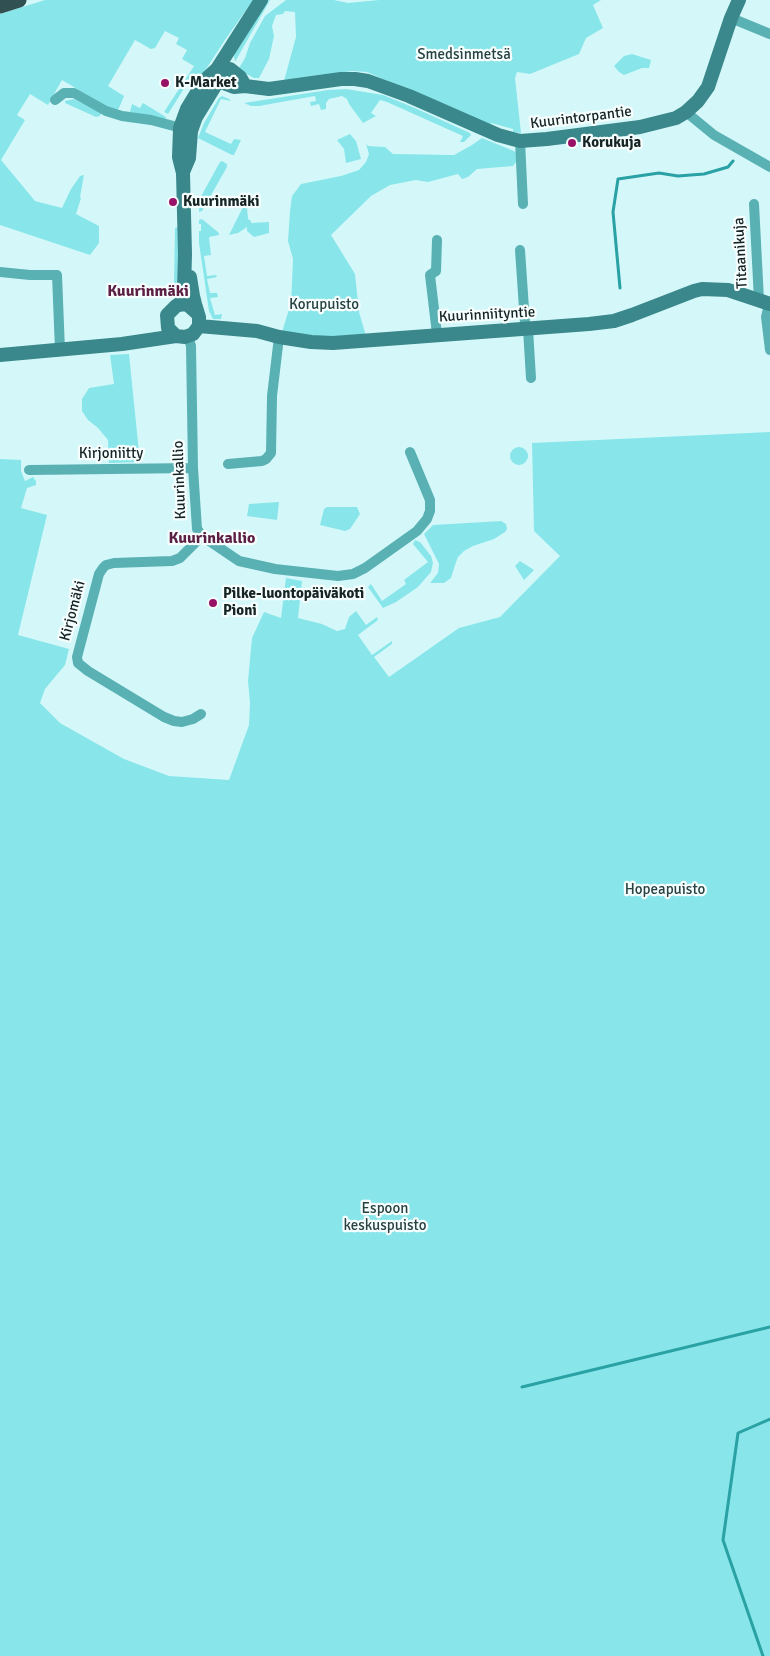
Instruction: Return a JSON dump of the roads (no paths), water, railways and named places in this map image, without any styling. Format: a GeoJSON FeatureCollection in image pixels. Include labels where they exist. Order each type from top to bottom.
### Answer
{"type":"FeatureCollection","features":[{"type":"Feature","properties":{"kind":"highway"},"geometry":{"type":"LineString","coordinates":[[0,6],[19,0]]}},
{"type":"Feature","properties":{"kind":"street"},"geometry":{"type":"LineString","coordinates":[[179,305],[184,290],[183,173],[188,158],[185,129],[196,117],[217,75],[262,0]]}},
{"type":"Feature","properties":{"kind":"street","name":"Kuurintorpantie"},"geometry":{"type":"LineString","coordinates":[[217,75],[234,87],[245,86],[269,89],[341,79],[368,81],[409,96],[498,135],[520,141],[640,127],[667,121],[686,112],[698,101],[708,87],[739,0]]}},
{"type":"Feature","properties":{"kind":"street"},"geometry":{"type":"LineString","coordinates":[[731,18],[770,34]]}},
{"type":"Feature","properties":{"kind":"street"},"geometry":{"type":"LineString","coordinates":[[54,100],[64,93],[74,93],[106,111],[185,129]]}},
{"type":"Feature","properties":{"kind":"street"},"geometry":{"type":"LineString","coordinates":[[686,112],[714,135],[770,167]]}},
{"type":"Feature","properties":{"kind":"street"},"geometry":{"type":"LineString","coordinates":[[520,141],[523,204]]}},
{"type":"Feature","properties":{"kind":"street","name":"Titaanikuja"},"geometry":{"type":"LineString","coordinates":[[754,204],[770,350]]}},
{"type":"Feature","properties":{"kind":"street"},"geometry":{"type":"LineString","coordinates":[[437,240],[436,271],[430,275],[438,334]]}},
{"type":"Feature","properties":{"kind":"street"},"geometry":{"type":"LineString","coordinates":[[520,250],[531,378]]}},
{"type":"Feature","properties":{"kind":"street"},"geometry":{"type":"LineString","coordinates":[[0,355],[122,344],[182,336],[195,332],[198,320],[185,254]]}},
{"type":"Feature","properties":{"kind":"street"},"geometry":{"type":"LineString","coordinates":[[0,272],[57,275],[60,350]]}},
{"type":"Feature","properties":{"kind":"street","name":"Kuurinniityntie"},"geometry":{"type":"LineString","coordinates":[[198,320],[279,337],[311,342],[333,342],[528,329],[614,321],[702,289],[728,290],[766,303]]}},
{"type":"Feature","properties":{"kind":"street"},"geometry":{"type":"LineString","coordinates":[[182,336],[170,331],[166,322],[170,310],[179,305],[191,306],[198,320]]}},
{"type":"Feature","properties":{"kind":"street"},"geometry":{"type":"LineString","coordinates":[[122,344],[166,322]]}},
{"type":"Feature","properties":{"kind":"street","name":"Kuurinkallio"},"geometry":{"type":"LineString","coordinates":[[182,336],[191,346],[192,468],[197,529],[202,536],[239,561],[296,572],[338,576],[353,574],[370,564],[417,531],[428,519],[430,500],[410,452]]}},
{"type":"Feature","properties":{"kind":"street"},"geometry":{"type":"LineString","coordinates":[[228,464],[266,460],[271,453],[272,396],[279,337]]}},
{"type":"Feature","properties":{"kind":"street","name":"Kirjoniitty"},"geometry":{"type":"LineString","coordinates":[[29,470],[192,468]]}},
{"type":"Feature","properties":{"kind":"street","name":"Kirjomäki"},"geometry":{"type":"LineString","coordinates":[[201,714],[182,722],[164,717],[88,671],[78,663],[77,657],[99,574],[106,565],[114,563],[172,561],[180,558],[202,536]]}},
{"type":"Feature","properties":{"kind":"waterway"},"geometry":{"type":"LineString","coordinates":[[620,288],[613,212],[618,179],[659,173],[678,176],[704,174],[728,167],[733,161]]}},
{"type":"Feature","properties":{"kind":"waterway"},"geometry":{"type":"LineString","coordinates":[[522,1387],[770,1327]]}},
{"type":"Feature","properties":{"kind":"waterway"},"geometry":{"type":"LineString","coordinates":[[763,1656],[723,1540],[738,1433],[770,1419]]}},
{"type":"Feature","properties":{"kind":"place","name":"K-Market"},"geometry":{"type":"Point","coordinates":[165,83]}},
{"type":"Feature","properties":{"kind":"place","name":"Korukuja"},"geometry":{"type":"Point","coordinates":[572,143]}},
{"type":"Feature","properties":{"kind":"place","name":"Kuurinmäki"},"geometry":{"type":"Point","coordinates":[173,202]}},
{"type":"Feature","properties":{"kind":"place","name":"Pilke-luontopäiväkoti Pioni"},"geometry":{"type":"Point","coordinates":[213,603]}},
{"type":"Feature","properties":{"kind":"district","name":"Kuurinmäki"},"geometry":{"type":"Point","coordinates":[148,292]}},
{"type":"Feature","properties":{"kind":"district","name":"Kuurinkallio"},"geometry":{"type":"Point","coordinates":[212,539]}},
{"type":"Feature","properties":{"kind":"park label","name":"Smedsinmetsä"},"geometry":{"type":"Point","coordinates":[464,55]}},
{"type":"Feature","properties":{"kind":"park label","name":"Korupuisto"},"geometry":{"type":"Point","coordinates":[324,305]}},
{"type":"Feature","properties":{"kind":"park label","name":"Hopeapuisto"},"geometry":{"type":"Point","coordinates":[665,890]}},
{"type":"Feature","properties":{"kind":"park label","name":"Espoon keskuspuisto"},"geometry":{"type":"Point","coordinates":[385,1218]}}]}
